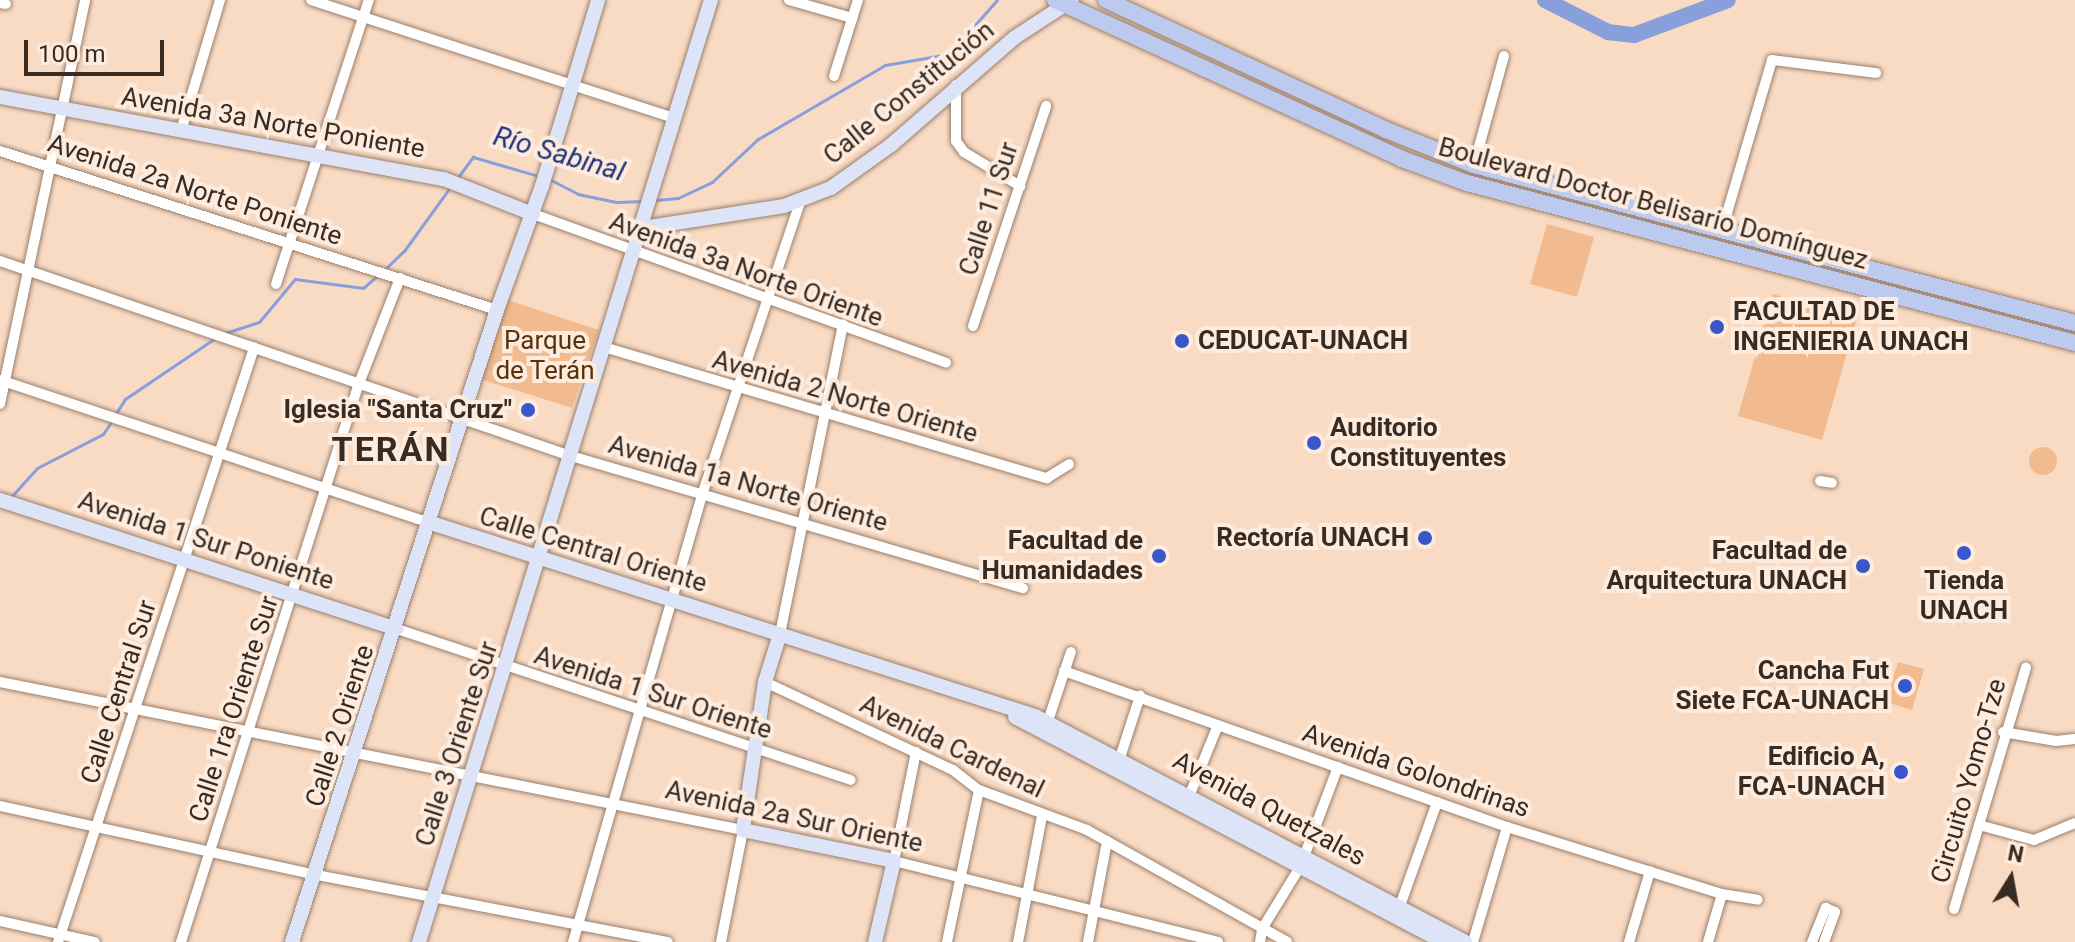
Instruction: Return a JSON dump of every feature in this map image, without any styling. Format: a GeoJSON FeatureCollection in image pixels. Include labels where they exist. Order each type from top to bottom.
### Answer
{"type":"FeatureCollection","features":[{"type":"Feature","properties":{"kind":"main road","name":"Calle 2 Oriente"},"geometry":{"type":"LineString","coordinates":[[292,942],[397,629],[497,310],[533,214],[598,0]]}},
{"type":"Feature","properties":{"kind":"main road","name":"Calle 3 Oriente Sur"},"geometry":{"type":"LineString","coordinates":[[419,942],[571,456],[648,223],[657,180],[711,0]]}},
{"type":"Feature","properties":{"kind":"main road","name":"Boulevard Doctor Belisario Domínguez"},"geometry":{"type":"LineString","coordinates":[[1109,1],[1366,121],[1474,165],[2075,323]]}},
{"type":"Feature","properties":{"kind":"main road","name":"Boulevard Doctor Belisario Domínguez"},"geometry":{"type":"LineString","coordinates":[[1061,3],[1402,159],[1467,183],[2075,343]]}},
{"type":"Feature","properties":{"kind":"main road","name":"Calle Constitución"},"geometry":{"type":"LineString","coordinates":[[648,223],[800,202],[860,170],[956,85],[1061,3]]}},
{"type":"Feature","properties":{"kind":"main road","name":"Avenida 3a Norte Poniente"},"geometry":{"type":"LineString","coordinates":[[0,97],[319,159],[444,179],[479,189],[533,214]]}},
{"type":"Feature","properties":{"kind":"main road"},"geometry":{"type":"LineString","coordinates":[[1945,308],[1949,289]]}},
{"type":"Feature","properties":{"kind":"main road","name":"Avenida 1 Sur Poniente"},"geometry":{"type":"LineString","coordinates":[[0,500],[184,563],[293,594],[397,629]]}},
{"type":"Feature","properties":{"kind":"main road","name":"Calle Central Oriente"},"geometry":{"type":"LineString","coordinates":[[431,523],[539,560],[954,687],[1046,727]]}},
{"type":"Feature","properties":{"kind":"main road"},"geometry":{"type":"LineString","coordinates":[[743,830],[758,752],[765,682],[780,634]]}},
{"type":"Feature","properties":{"kind":"main road","name":"Avenida Quetzales"},"geometry":{"type":"LineString","coordinates":[[1046,727],[1398,912],[1465,942]]}},
{"type":"Feature","properties":{"kind":"main road","name":"Avenida Quetzales"},"geometry":{"type":"LineString","coordinates":[[1118,763],[1190,794],[1302,862]]}},
{"type":"Feature","properties":{"kind":"main road","name":"Avenida 2a Sur Oriente"},"geometry":{"type":"LineString","coordinates":[[743,830],[894,861]]}},
{"type":"Feature","properties":{"kind":"main road"},"geometry":{"type":"LineString","coordinates":[[875,942],[894,861]]}},
{"type":"Feature","properties":{"kind":"main road","name":"Avenida Quetzales"},"geometry":{"type":"LineString","coordinates":[[1398,912],[1443,942]]}},
{"type":"Feature","properties":{"kind":"street"},"geometry":{"type":"LineString","coordinates":[[0,404],[2,381],[85,0]]}},
{"type":"Feature","properties":{"kind":"street"},"geometry":{"type":"LineString","coordinates":[[181,131],[220,0]]}},
{"type":"Feature","properties":{"kind":"street"},"geometry":{"type":"LineString","coordinates":[[311,0],[675,118]]}},
{"type":"Feature","properties":{"kind":"street"},"geometry":{"type":"LineString","coordinates":[[276,284],[369,0]]}},
{"type":"Feature","properties":{"kind":"street"},"geometry":{"type":"LineString","coordinates":[[789,0],[852,18]]}},
{"type":"Feature","properties":{"kind":"street"},"geometry":{"type":"LineString","coordinates":[[834,76],[858,0]]}},
{"type":"Feature","properties":{"kind":"street"},"geometry":{"type":"LineString","coordinates":[[1474,165],[1504,56]]}},
{"type":"Feature","properties":{"kind":"street"},"geometry":{"type":"LineString","coordinates":[[1722,230],[1772,60],[1876,73]]}},
{"type":"Feature","properties":{"kind":"street"},"geometry":{"type":"LineString","coordinates":[[956,85],[956,141],[964,152],[1020,186]]}},
{"type":"Feature","properties":{"kind":"street","name":"Calle 11 Sur"},"geometry":{"type":"LineString","coordinates":[[973,326],[1046,106]]}},
{"type":"Feature","properties":{"kind":"street","name":"Avenida 2a Norte Poniente"},"geometry":{"type":"LineString","coordinates":[[0,151],[292,241],[396,278]]}},
{"type":"Feature","properties":{"kind":"street"},"geometry":{"type":"LineString","coordinates":[[573,942],[703,492],[765,296],[800,202]]}},
{"type":"Feature","properties":{"kind":"street","name":"Avenida 3a Norte Oriente"},"geometry":{"type":"LineString","coordinates":[[533,214],[843,324],[866,338],[946,363]]}},
{"type":"Feature","properties":{"kind":"street","name":"Avenida 1a Norte Oriente"},"geometry":{"type":"LineString","coordinates":[[0,261],[358,386],[571,456],[803,521],[1023,588]]}},
{"type":"Feature","properties":{"kind":"street"},"geometry":{"type":"LineString","coordinates":[[396,278],[497,310]]}},
{"type":"Feature","properties":{"kind":"street","name":"Calle 1ra Oriente Sur"},"geometry":{"type":"LineString","coordinates":[[181,942],[358,386],[396,278]]}},
{"type":"Feature","properties":{"kind":"street"},"geometry":{"type":"LineString","coordinates":[[780,634],[843,324]]}},
{"type":"Feature","properties":{"kind":"street","name":"Calle Central Sur"},"geometry":{"type":"LineString","coordinates":[[59,938],[138,711],[254,348]]}},
{"type":"Feature","properties":{"kind":"street","name":"Avenida 2 Norte Oriente"},"geometry":{"type":"LineString","coordinates":[[607,348],[736,389],[1047,478],[1069,464]]}},
{"type":"Feature","properties":{"kind":"street","name":"Calle Central Oriente"},"geometry":{"type":"LineString","coordinates":[[2,381],[431,523]]}},
{"type":"Feature","properties":{"kind":"street"},"geometry":{"type":"LineString","coordinates":[[1820,481],[1832,483]]}},
{"type":"Feature","properties":{"kind":"street","name":"Avenida 1 Sur Oriente"},"geometry":{"type":"LineString","coordinates":[[397,629],[758,752],[850,780]]}},
{"type":"Feature","properties":{"kind":"street"},"geometry":{"type":"LineString","coordinates":[[1046,727],[1071,652]]}},
{"type":"Feature","properties":{"kind":"street","name":"Circuito Yomo-Tze"},"geometry":{"type":"LineString","coordinates":[[1954,909],[2003,732],[2026,667]]}},
{"type":"Feature","properties":{"kind":"street","name":"Avenida Golondrinas"},"geometry":{"type":"LineString","coordinates":[[1064,671],[1507,827],[1722,894],[1758,900]]}},
{"type":"Feature","properties":{"kind":"street","name":"Avenida 2a Sur Oriente"},"geometry":{"type":"LineString","coordinates":[[0,682],[743,830]]}},
{"type":"Feature","properties":{"kind":"street","name":"Avenida Cardenal"},"geometry":{"type":"LineString","coordinates":[[765,682],[916,752],[979,790],[1042,816],[1072,823],[1287,942]]}},
{"type":"Feature","properties":{"kind":"street"},"geometry":{"type":"LineString","coordinates":[[1118,763],[1140,696]]}},
{"type":"Feature","properties":{"kind":"street"},"geometry":{"type":"LineString","coordinates":[[1190,794],[1218,725]]}},
{"type":"Feature","properties":{"kind":"street"},"geometry":{"type":"LineString","coordinates":[[2003,732],[2075,739]]}},
{"type":"Feature","properties":{"kind":"street"},"geometry":{"type":"LineString","coordinates":[[894,861],[916,752]]}},
{"type":"Feature","properties":{"kind":"street"},"geometry":{"type":"LineString","coordinates":[[1260,942],[1262,929],[1302,862],[1338,767]]}},
{"type":"Feature","properties":{"kind":"street"},"geometry":{"type":"LineString","coordinates":[[947,942],[963,880],[979,790]]}},
{"type":"Feature","properties":{"kind":"street"},"geometry":{"type":"LineString","coordinates":[[1398,912],[1437,802]]}},
{"type":"Feature","properties":{"kind":"street"},"geometry":{"type":"LineString","coordinates":[[0,806],[317,875],[435,895],[668,942]]}},
{"type":"Feature","properties":{"kind":"street"},"geometry":{"type":"LineString","coordinates":[[1018,942],[1030,897],[1042,816]]}},
{"type":"Feature","properties":{"kind":"street"},"geometry":{"type":"LineString","coordinates":[[1979,825],[2034,840],[2075,823]]}},
{"type":"Feature","properties":{"kind":"street"},"geometry":{"type":"LineString","coordinates":[[1473,942],[1507,827]]}},
{"type":"Feature","properties":{"kind":"street"},"geometry":{"type":"LineString","coordinates":[[721,942],[743,830]]}},
{"type":"Feature","properties":{"kind":"street"},"geometry":{"type":"LineString","coordinates":[[1088,942],[1107,841]]}},
{"type":"Feature","properties":{"kind":"street","name":"Avenida 2a Sur Oriente"},"geometry":{"type":"LineString","coordinates":[[894,861],[1218,942]]}},
{"type":"Feature","properties":{"kind":"street"},"geometry":{"type":"LineString","coordinates":[[1629,942],[1650,871]]}},
{"type":"Feature","properties":{"kind":"street"},"geometry":{"type":"LineString","coordinates":[[1708,942],[1722,894]]}},
{"type":"Feature","properties":{"kind":"street"},"geometry":{"type":"LineString","coordinates":[[1812,942],[1826,908],[1835,912],[1824,942]]}},
{"type":"Feature","properties":{"kind":"street"},"geometry":{"type":"LineString","coordinates":[[0,921],[59,938],[95,942]]}},
{"type":"Feature","properties":{"kind":"green space"},"geometry":{"type":"Polygon","coordinates":[[[1547,224],[1594,237],[1577,297],[1530,284],[1547,224]]]}},
{"type":"Feature","properties":{"kind":"green space"},"geometry":{"type":"Polygon","coordinates":[[[1773,294],[1857,318],[1822,440],[1738,416],[1773,294]]]}},
{"type":"Feature","properties":{"kind":"green space","name":"Parque de Terán"},"geometry":{"type":"Polygon","coordinates":[[[508,300],[599,330],[572,408],[480,379],[508,300]]]}},
{"type":"Feature","properties":{"kind":"green space"},"geometry":{"type":"Polygon","coordinates":[[[2043,447],[2053,451],[2057,461],[2053,471],[2043,475],[2033,471],[2029,461],[2033,451],[2043,447]]]}},
{"type":"Feature","properties":{"kind":"green space","name":"Cancha Fut Siete FCA-UNACH"},"geometry":{"type":"Polygon","coordinates":[[[1898,662],[1924,669],[1912,710],[1886,702],[1898,662]]]}},
{"type":"Feature","properties":{"kind":"waterway","name":"Río Sabinal"},"geometry":{"type":"LineString","coordinates":[[656,200],[678,198],[712,182],[758,139],[885,65],[949,54],[997,0]]}},
{"type":"Feature","properties":{"kind":"waterway","name":"Río Sabinal"},"geometry":{"type":"LineString","coordinates":[[1545,0],[1608,32],[1634,35],[1728,0]]}},
{"type":"Feature","properties":{"kind":"waterway","name":"Río Sabinal"},"geometry":{"type":"LineString","coordinates":[[456,180],[473,157],[542,177]]}},
{"type":"Feature","properties":{"kind":"waterway","name":"Río Sabinal"},"geometry":{"type":"LineString","coordinates":[[549,179],[578,194],[617,202],[644,201]]}},
{"type":"Feature","properties":{"kind":"waterway","name":"Río Sabinal"},"geometry":{"type":"LineString","coordinates":[[384,270],[404,251],[451,186]]}},
{"type":"Feature","properties":{"kind":"waterway","name":"Río Sabinal"},"geometry":{"type":"LineString","coordinates":[[222,334],[259,322],[295,279],[363,288],[378,275]]}},
{"type":"Feature","properties":{"kind":"waterway","name":"Río Sabinal"},"geometry":{"type":"LineString","coordinates":[[115,415],[125,399],[215,338]]}},
{"type":"Feature","properties":{"kind":"waterway","name":"Río Sabinal"},"geometry":{"type":"LineString","coordinates":[[11,497],[37,468],[103,434],[111,422]]}},
{"type":"Feature","properties":{"kind":"place","name":"FACULTAD DE INGENIERIA UNACH"},"geometry":{"type":"Point","coordinates":[1717,327]}},
{"type":"Feature","properties":{"kind":"place","name":"CEDUCAT-UNACH"},"geometry":{"type":"Point","coordinates":[1182,341]}},
{"type":"Feature","properties":{"kind":"place","name":"Iglesia \"Santa Cruz\""},"geometry":{"type":"Point","coordinates":[528,410]}},
{"type":"Feature","properties":{"kind":"place","name":"Auditorio Constituyentes"},"geometry":{"type":"Point","coordinates":[1314,443]}},
{"type":"Feature","properties":{"kind":"place","name":"Rectoría UNACH"},"geometry":{"type":"Point","coordinates":[1425,538]}},
{"type":"Feature","properties":{"kind":"place","name":"Tienda UNACH"},"geometry":{"type":"Point","coordinates":[1964,553]}},
{"type":"Feature","properties":{"kind":"place","name":"Facultad de Humanidades"},"geometry":{"type":"Point","coordinates":[1159,556]}},
{"type":"Feature","properties":{"kind":"place","name":"Facultad de Arquitectura UNACH"},"geometry":{"type":"Point","coordinates":[1863,566]}},
{"type":"Feature","properties":{"kind":"place","name":"Cancha Fut Siete FCA-UNACH"},"geometry":{"type":"Point","coordinates":[1905,686]}},
{"type":"Feature","properties":{"kind":"place","name":"Edificio A, FCA-UNACH"},"geometry":{"type":"Point","coordinates":[1901,772]}},
{"type":"Feature","properties":{"kind":"district","name":"TERÁN"},"geometry":{"type":"Point","coordinates":[391,450]}}]}
